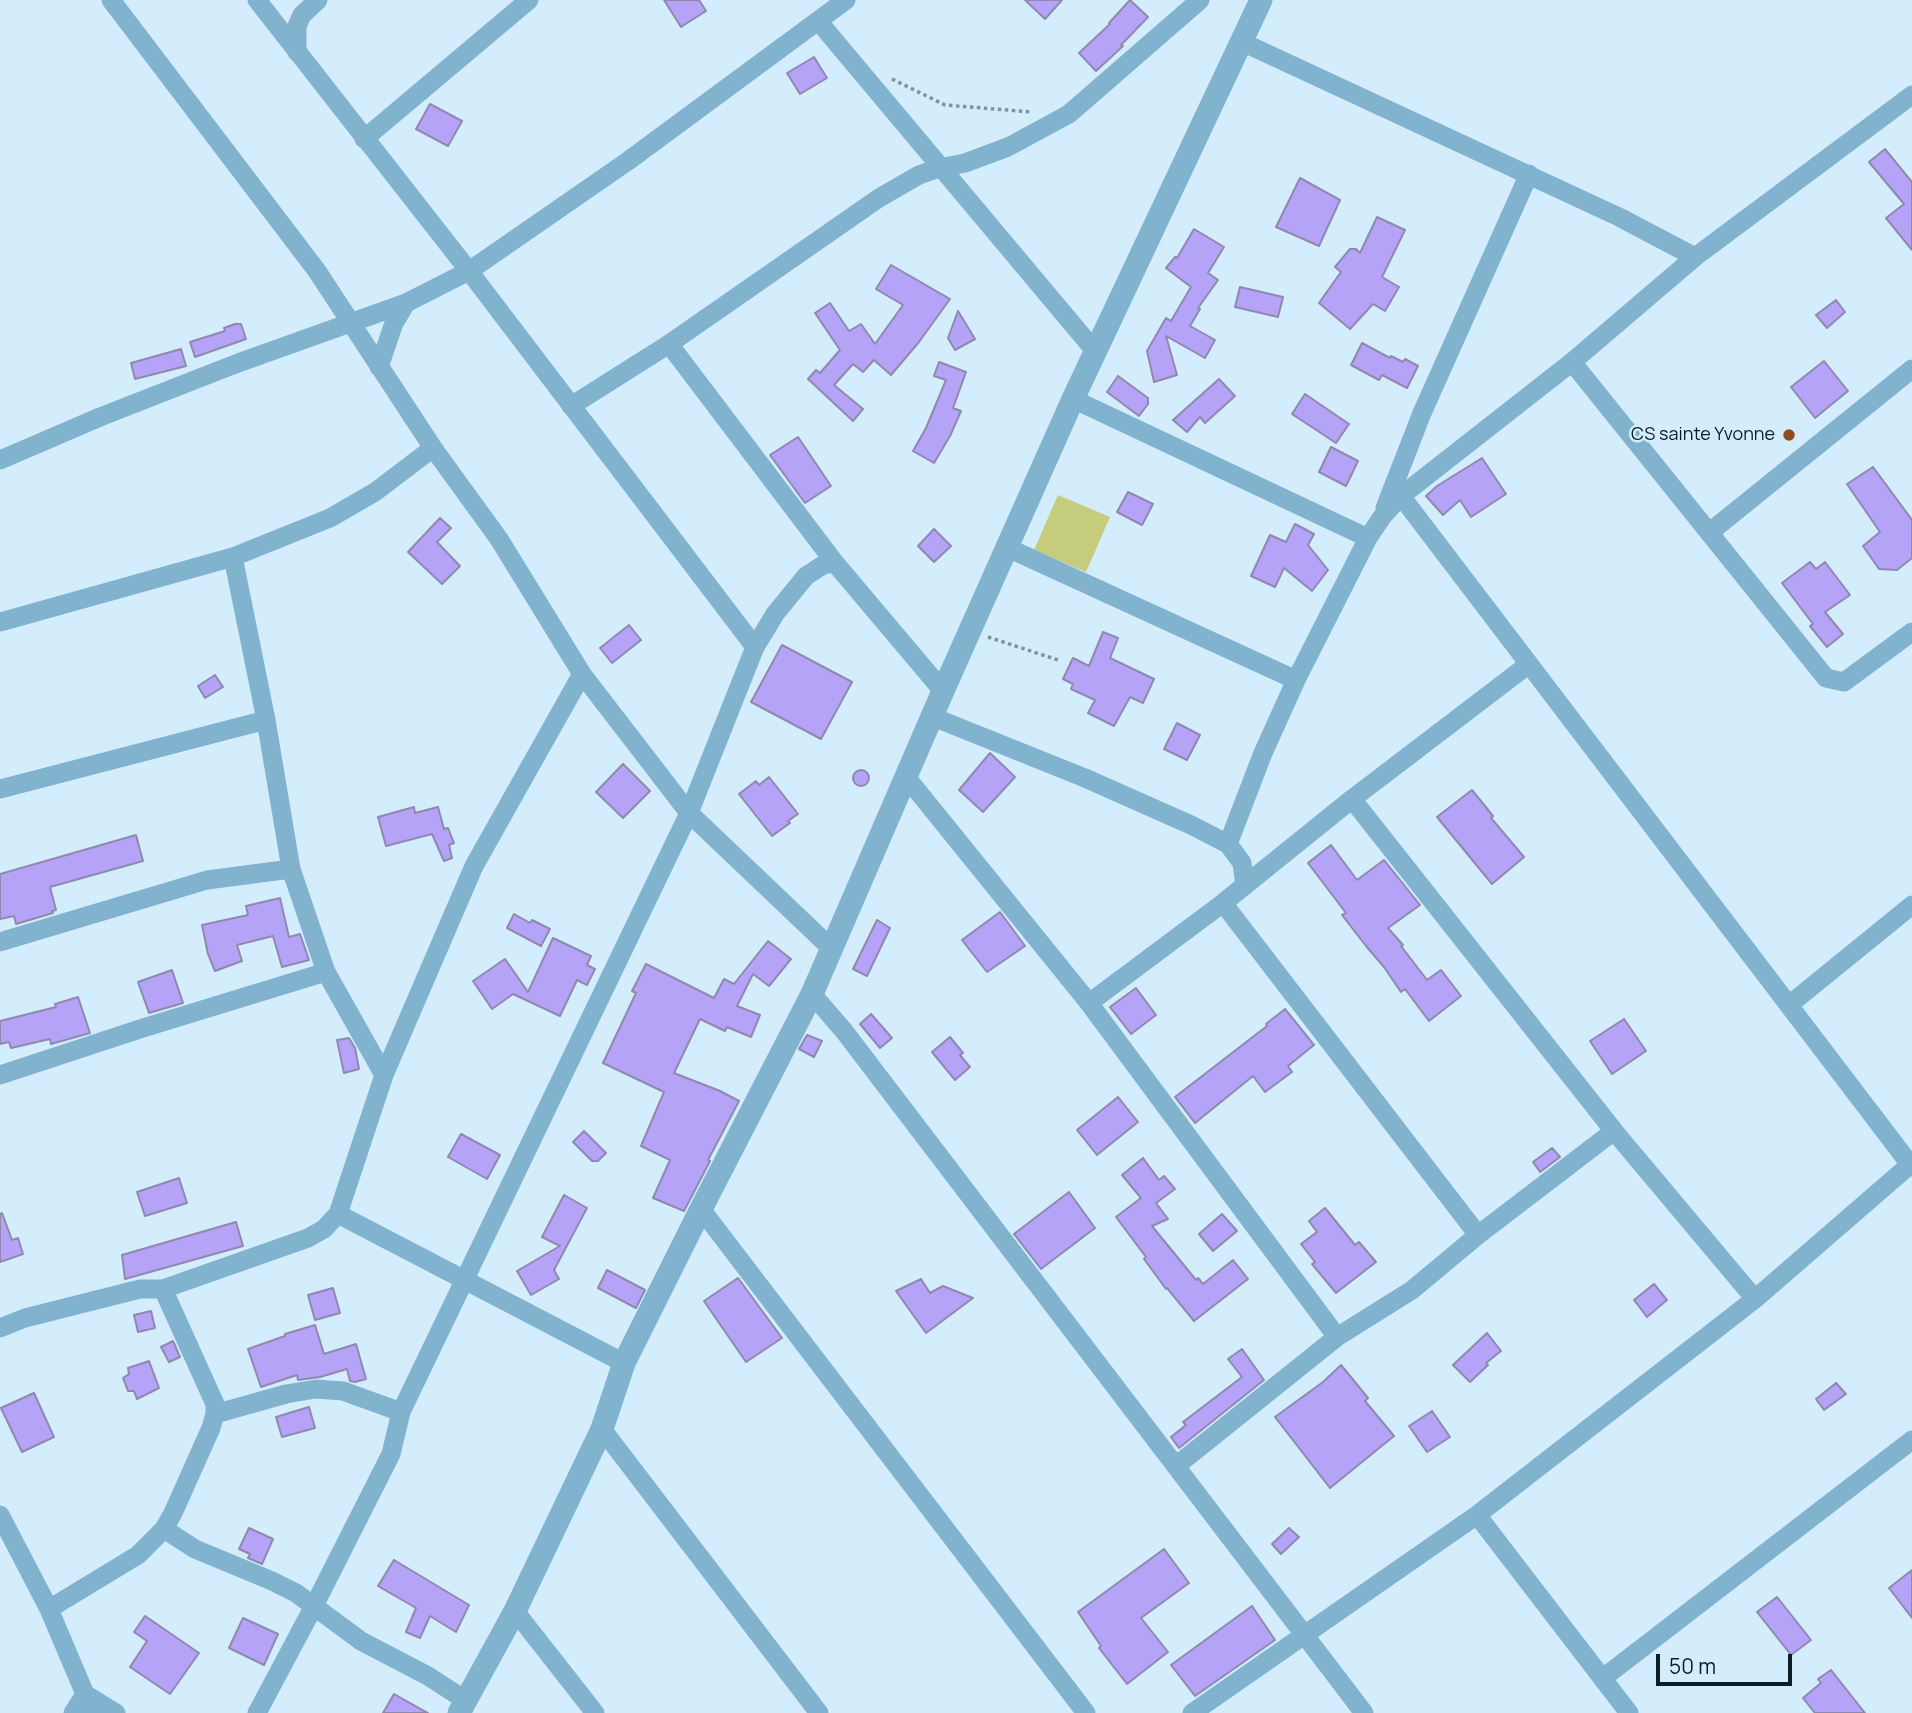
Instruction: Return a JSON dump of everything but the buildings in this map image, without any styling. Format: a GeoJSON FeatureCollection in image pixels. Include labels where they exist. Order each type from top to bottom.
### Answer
{"type":"FeatureCollection","features":[{"type":"Feature","properties":{"kind":"street"},"geometry":{"type":"LineString","coordinates":[[111,0],[317,271],[433,448],[499,539],[582,674],[689,813],[832,948]]}},
{"type":"Feature","properties":{"kind":"street"},"geometry":{"type":"LineString","coordinates":[[257,0],[469,271],[755,647]]}},
{"type":"Feature","properties":{"kind":"street"},"geometry":{"type":"LineString","coordinates":[[297,52],[297,26],[302,15],[318,0]]}},
{"type":"Feature","properties":{"kind":"street"},"geometry":{"type":"LineString","coordinates":[[364,139],[529,0]]}},
{"type":"Feature","properties":{"kind":"street"},"geometry":{"type":"LineString","coordinates":[[0,460],[100,416],[406,303],[469,271],[628,161],[846,0]]}},
{"type":"Feature","properties":{"kind":"street"},"geometry":{"type":"LineString","coordinates":[[571,406],[669,344],[879,198],[919,175],[965,163],[1008,147],[1069,114],[1200,0]]}},
{"type":"Feature","properties":{"kind":"street"},"geometry":{"type":"LineString","coordinates":[[164,1529],[195,1549],[272,1581],[314,1606],[361,1641],[428,1676],[462,1706],[515,1611],[602,1429],[624,1363],[812,994],[1073,399],[1262,0]]}},
{"type":"Feature","properties":{"kind":"street"},"geometry":{"type":"LineString","coordinates":[[819,22],[1095,351]]}},
{"type":"Feature","properties":{"kind":"street"},"geometry":{"type":"LineString","coordinates":[[1242,42],[1619,217],[1695,257]]}},
{"type":"Feature","properties":{"kind":"street"},"geometry":{"type":"LineString","coordinates":[[1228,844],[1263,753],[1296,680],[1368,538],[1401,496],[1572,362],[1695,257],[1912,95]]}},
{"type":"Feature","properties":{"kind":"street"},"geometry":{"type":"LineString","coordinates":[[1382,517],[1422,413],[1528,174]]}},
{"type":"Feature","properties":{"kind":"street"},"geometry":{"type":"LineString","coordinates":[[379,367],[394,323],[406,303]]}},
{"type":"Feature","properties":{"kind":"street"},"geometry":{"type":"LineString","coordinates":[[669,344],[835,563],[943,691]]}},
{"type":"Feature","properties":{"kind":"street"},"geometry":{"type":"LineString","coordinates":[[1572,362],[1826,678],[1844,682],[1912,632]]}},
{"type":"Feature","properties":{"kind":"street"},"geometry":{"type":"LineString","coordinates":[[1710,532],[1912,369]]}},
{"type":"Feature","properties":{"kind":"street"},"geometry":{"type":"LineString","coordinates":[[1073,399],[1368,538]]}},
{"type":"Feature","properties":{"kind":"street"},"geometry":{"type":"LineString","coordinates":[[0,622],[233,557],[330,518],[375,492],[433,448]]}},
{"type":"Feature","properties":{"kind":"street"},"geometry":{"type":"LineString","coordinates":[[1192,1713],[1477,1515],[1755,1299],[1911,1165],[1401,496]]}},
{"type":"Feature","properties":{"kind":"street"},"geometry":{"type":"LineString","coordinates":[[1008,548],[1296,680]]}},
{"type":"Feature","properties":{"kind":"street"},"geometry":{"type":"LineString","coordinates":[[233,557],[266,720],[291,869],[326,972],[384,1075]]}},
{"type":"Feature","properties":{"kind":"street"},"geometry":{"type":"LineString","coordinates":[[257,1713],[391,1454],[401,1412],[689,813],[755,647],[775,614],[806,576],[823,565],[835,563]]}},
{"type":"Feature","properties":{"kind":"street"},"geometry":{"type":"LineString","coordinates":[[1089,1003],[1223,903],[1352,799],[1529,664]]}},
{"type":"Feature","properties":{"kind":"street"},"geometry":{"type":"LineString","coordinates":[[0,1328],[25,1318],[140,1289],[163,1289],[308,1238],[324,1229],[338,1214],[384,1075],[474,866],[582,674]]}},
{"type":"Feature","properties":{"kind":"street"},"geometry":{"type":"LineString","coordinates":[[933,717],[1085,778],[1228,844],[1242,863],[1245,886]]}},
{"type":"Feature","properties":{"kind":"street"},"geometry":{"type":"LineString","coordinates":[[0,789],[266,720]]}},
{"type":"Feature","properties":{"kind":"street"},"geometry":{"type":"LineString","coordinates":[[907,778],[1089,1003],[1338,1338]]}},
{"type":"Feature","properties":{"kind":"street"},"geometry":{"type":"LineString","coordinates":[[1352,799],[1614,1131],[1755,1299]]}},
{"type":"Feature","properties":{"kind":"street"},"geometry":{"type":"LineString","coordinates":[[0,942],[207,880],[291,869]]}},
{"type":"Feature","properties":{"kind":"street"},"geometry":{"type":"LineString","coordinates":[[1223,903],[1478,1235]]}},
{"type":"Feature","properties":{"kind":"street"},"geometry":{"type":"LineString","coordinates":[[1789,1006],[1912,905]]}},
{"type":"Feature","properties":{"kind":"street"},"geometry":{"type":"LineString","coordinates":[[0,1075],[326,972]]}},
{"type":"Feature","properties":{"kind":"street"},"geometry":{"type":"LineString","coordinates":[[812,994],[853,1041],[1364,1713]]}},
{"type":"Feature","properties":{"kind":"street"},"geometry":{"type":"LineString","coordinates":[[1176,1466],[1338,1338],[1412,1290],[1478,1235],[1614,1131]]}},
{"type":"Feature","properties":{"kind":"street"},"geometry":{"type":"LineString","coordinates":[[701,1209],[1086,1713]]}},
{"type":"Feature","properties":{"kind":"street"},"geometry":{"type":"LineString","coordinates":[[338,1214],[624,1363]]}},
{"type":"Feature","properties":{"kind":"street"},"geometry":{"type":"LineString","coordinates":[[49,1609],[138,1555],[164,1529],[215,1414],[215,1404],[163,1289]]}},
{"type":"Feature","properties":{"kind":"street"},"geometry":{"type":"LineString","coordinates":[[215,1414],[286,1394],[316,1389],[343,1391],[401,1412]]}},
{"type":"Feature","properties":{"kind":"street"},"geometry":{"type":"LineString","coordinates":[[602,1429],[819,1713]]}},
{"type":"Feature","properties":{"kind":"street"},"geometry":{"type":"LineString","coordinates":[[1603,1678],[1912,1440]]}},
{"type":"Feature","properties":{"kind":"street"},"geometry":{"type":"LineString","coordinates":[[1477,1515],[1629,1713]]}},
{"type":"Feature","properties":{"kind":"street"},"geometry":{"type":"LineString","coordinates":[[2,1528],[49,1609],[93,1713]]}},
{"type":"Feature","properties":{"kind":"street"},"geometry":{"type":"LineString","coordinates":[[515,1611],[595,1713]]}},
{"type":"Feature","properties":{"kind":"street"},"geometry":{"type":"LineString","coordinates":[[73,1713],[85,1694]]}},
{"type":"Feature","properties":{"kind":"street"},"geometry":{"type":"LineString","coordinates":[[85,1694],[116,1713]]}},
{"type":"Feature","properties":{"kind":"path"},"geometry":{"type":"LineString","coordinates":[[889,77],[945,105],[982,110],[1069,114]]}},
{"type":"Feature","properties":{"kind":"path"},"geometry":{"type":"LineString","coordinates":[[970,630],[1061,661]]}},
{"type":"Feature","properties":{"kind":"green space"},"geometry":{"type":"Polygon","coordinates":[[[1058,495],[1110,517],[1086,572],[1034,550],[1058,495]]]}},
{"type":"Feature","properties":{"kind":"place","name":"CS sainte Yvonne"},"geometry":{"type":"Point","coordinates":[1789,435]}}]}
